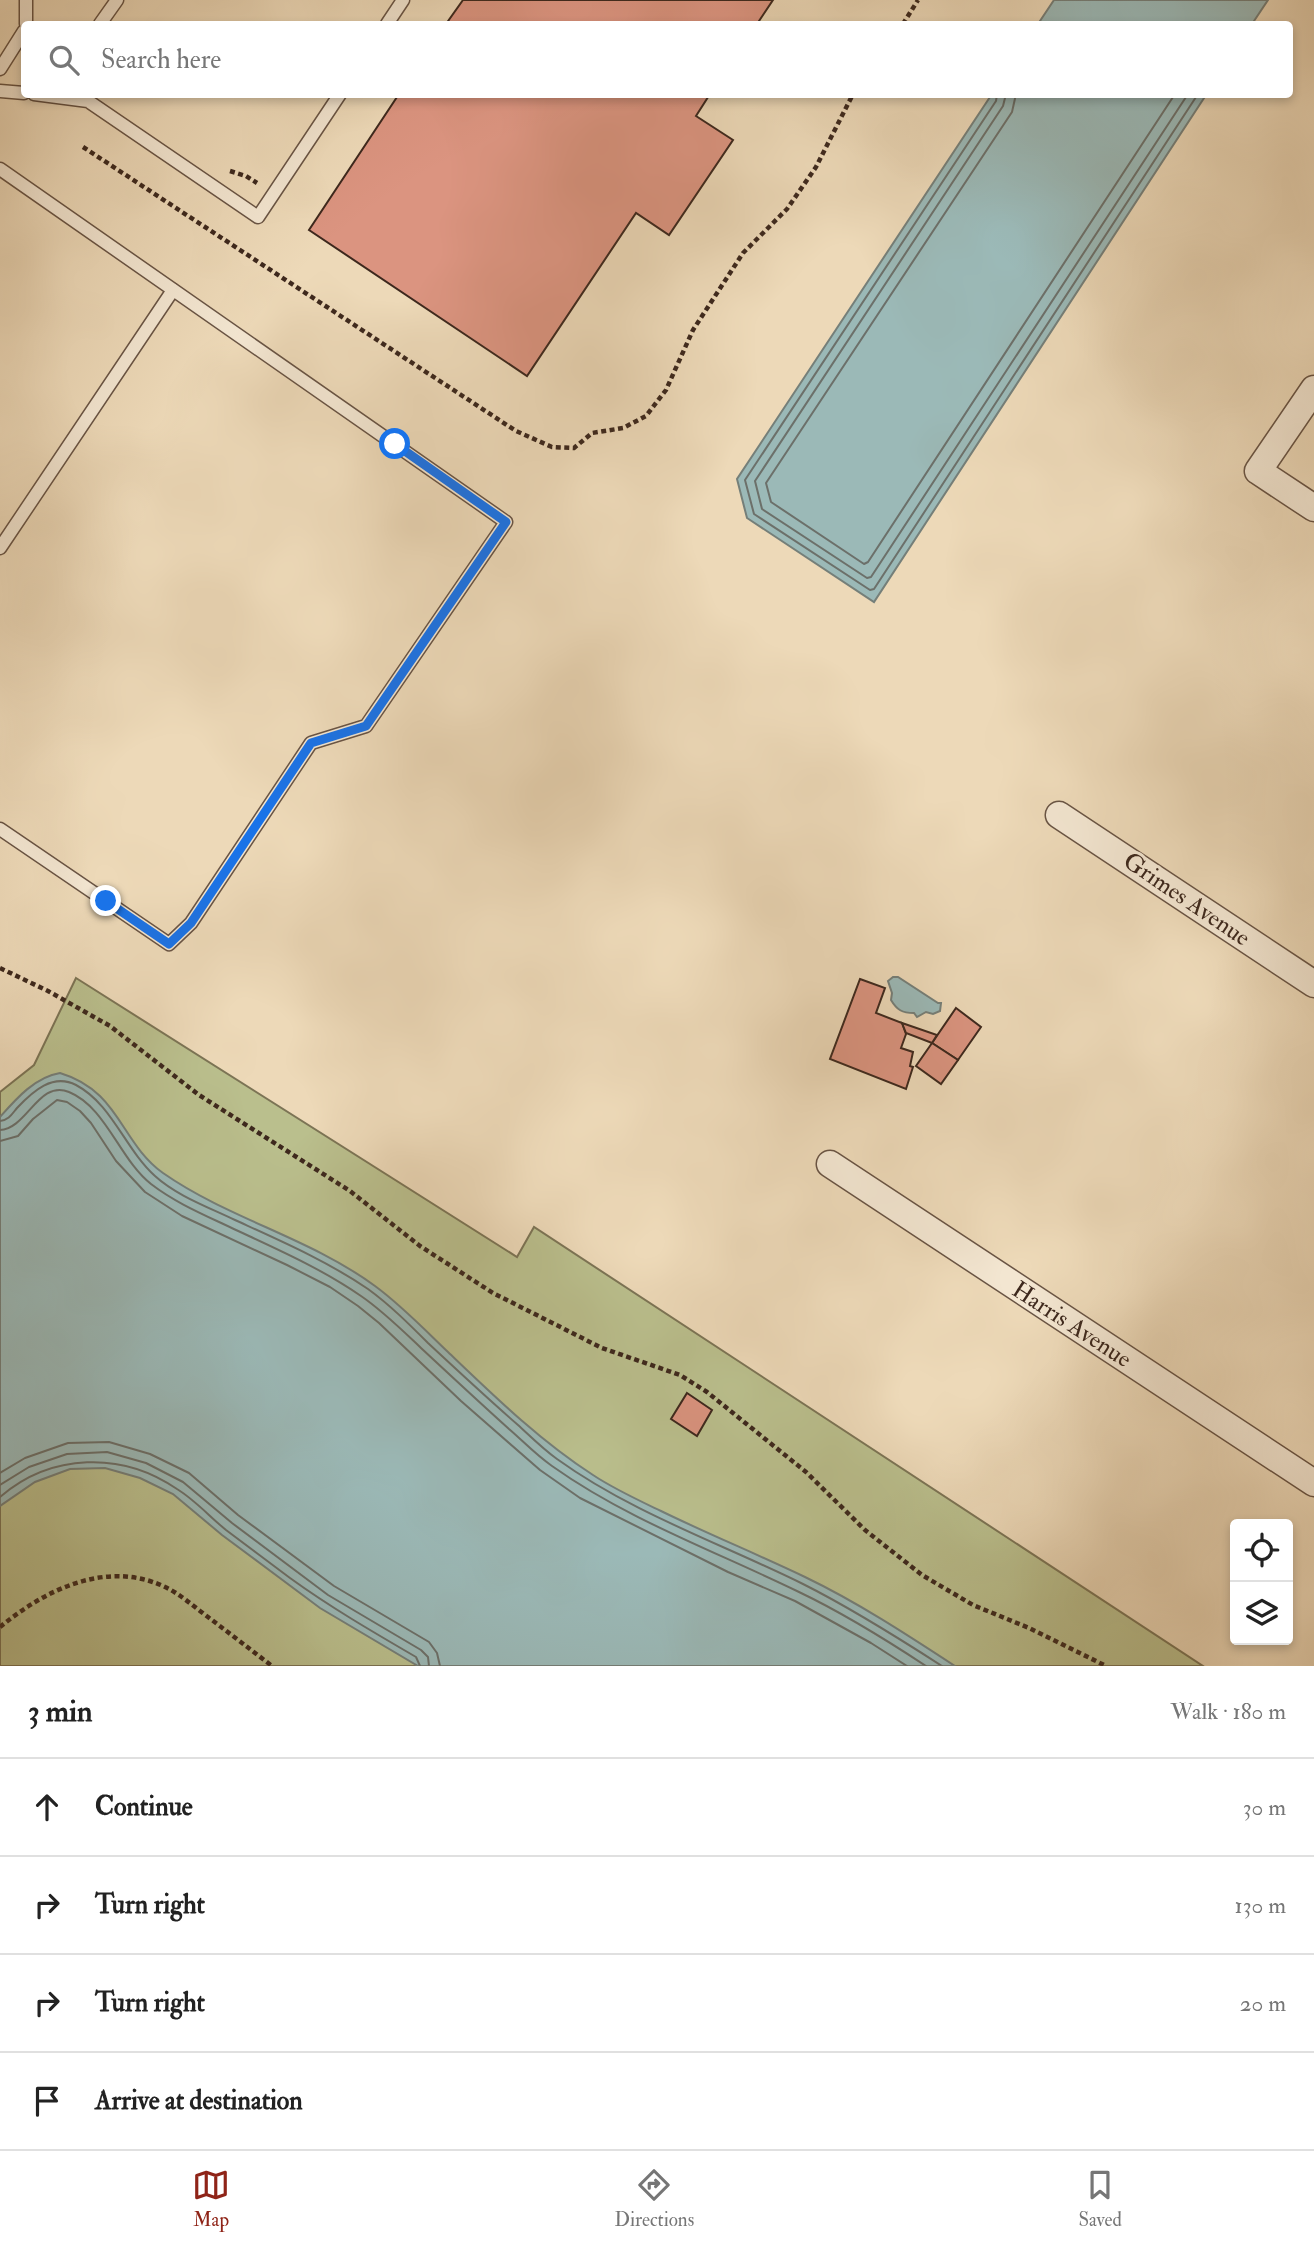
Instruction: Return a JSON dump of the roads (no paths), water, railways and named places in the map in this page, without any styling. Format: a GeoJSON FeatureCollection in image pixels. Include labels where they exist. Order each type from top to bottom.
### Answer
{"type":"FeatureCollection","features":[{"type":"Feature","properties":{"kind":"street"},"geometry":{"type":"LineString","coordinates":[[1314,389],[1258,471],[1314,508]]}},
{"type":"Feature","properties":{"kind":"street","name":"Grimes Avenue"},"geometry":{"type":"LineString","coordinates":[[1059,815],[1314,984]]}},
{"type":"Feature","properties":{"kind":"street","name":"Harris Avenue"},"geometry":{"type":"LineString","coordinates":[[831,1164],[1314,1483]]}},
{"type":"Feature","properties":{"kind":"lane"},"geometry":{"type":"LineString","coordinates":[[26,0],[26,21]]}},
{"type":"Feature","properties":{"kind":"lane"},"geometry":{"type":"LineString","coordinates":[[102,21],[117,0]]}},
{"type":"Feature","properties":{"kind":"lane"},"geometry":{"type":"LineString","coordinates":[[389,21],[403,0]]}},
{"type":"Feature","properties":{"kind":"lane"},"geometry":{"type":"LineString","coordinates":[[0,69],[21,36]]}},
{"type":"Feature","properties":{"kind":"lane"},"geometry":{"type":"LineString","coordinates":[[0,91],[21,93]]}},
{"type":"Feature","properties":{"kind":"lane"},"geometry":{"type":"LineString","coordinates":[[65,98],[88,101],[258,217],[337,98]]}},
{"type":"Feature","properties":{"kind":"lane"},"geometry":{"type":"LineString","coordinates":[[0,169],[506,522],[366,726],[311,743],[191,923],[169,944],[0,829]]}},
{"type":"Feature","properties":{"kind":"lane"},"geometry":{"type":"LineString","coordinates":[[0,548],[173,290]]}},
{"type":"Feature","properties":{"kind":"water"},"geometry":{"type":"Polygon","coordinates":[[[1054,0],[1268,0],[1254,21],[1040,21],[1054,0]]]}},
{"type":"Feature","properties":{"kind":"water"},"geometry":{"type":"Polygon","coordinates":[[[989,98],[1204,98],[874,602],[747,518],[737,479],[989,98]]]}},
{"type":"Feature","properties":{"kind":"water"},"geometry":{"type":"Polygon","coordinates":[[[898,977],[941,1003],[940,1011],[933,1014],[926,1012],[917,1017],[914,1013],[898,1009],[891,1000],[888,981],[898,977]]]}},
{"type":"Feature","properties":{"kind":"water"},"geometry":{"type":"Polygon","coordinates":[[[60,1073],[80,1081],[108,1104],[137,1147],[163,1173],[215,1203],[324,1255],[375,1286],[517,1417],[573,1462],[644,1503],[824,1587],[955,1666],[418,1666],[320,1608],[222,1535],[173,1494],[140,1478],[105,1468],[70,1469],[35,1482],[0,1506],[0,1117],[34,1084],[60,1073]]]}}]}
